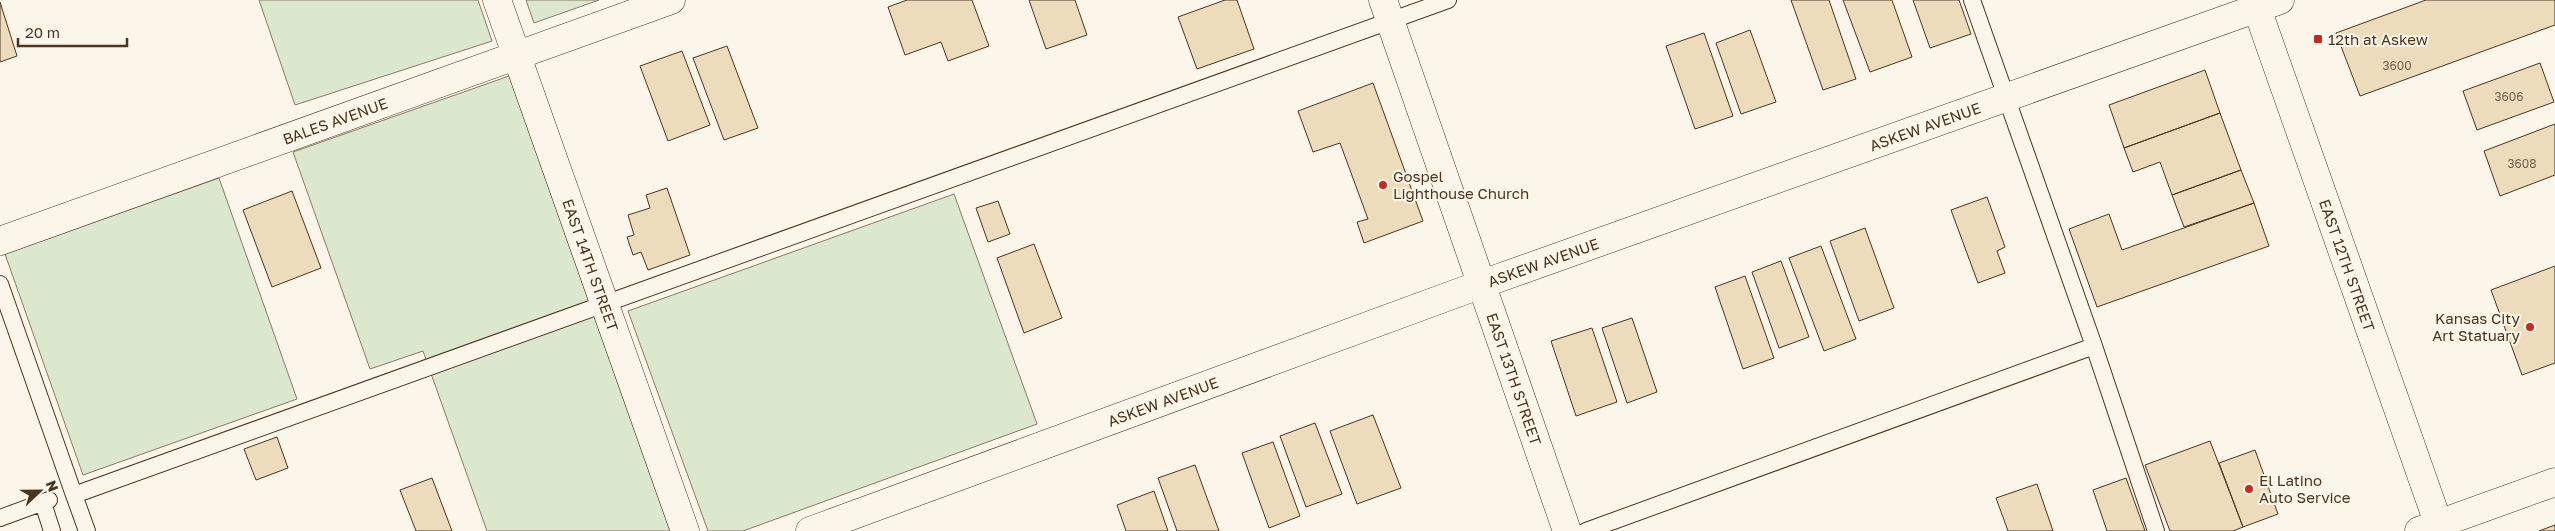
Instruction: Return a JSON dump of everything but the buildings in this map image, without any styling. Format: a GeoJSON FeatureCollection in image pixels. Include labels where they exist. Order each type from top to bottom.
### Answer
{"type":"FeatureCollection","features":[{"type":"Feature","properties":{"kind":"street","name":"EAST 14TH STREET"},"geometry":{"type":"LineString","coordinates":[[497,0],[685,531]]}},
{"type":"Feature","properties":{"kind":"street","name":"BALES AVENUE"},"geometry":{"type":"LineString","coordinates":[[0,241],[670,0]]}},
{"type":"Feature","properties":{"kind":"street","name":"ASKEW AVENUE"},"geometry":{"type":"LineString","coordinates":[[810,531],[1482,284],[2007,98],[2264,3]]}},
{"type":"Feature","properties":{"kind":"street","name":"EAST 12TH STREET"},"geometry":{"type":"LineString","coordinates":[[2264,3],[2433,529]]}},
{"type":"Feature","properties":{"kind":"street","name":"EAST 13TH STREET"},"geometry":{"type":"LineString","coordinates":[[1386,10],[1567,531]]}},
{"type":"Feature","properties":{"kind":"street"},"geometry":{"type":"LineString","coordinates":[[2433,529],[2555,482]]}},
{"type":"Feature","properties":{"kind":"lane"},"geometry":{"type":"LineString","coordinates":[[74,495],[605,304],[1386,10],[1448,0]]}},
{"type":"Feature","properties":{"kind":"lane"},"geometry":{"type":"LineString","coordinates":[[1972,0],[2094,346],[2156,531]]}},
{"type":"Feature","properties":{"kind":"lane"},"geometry":{"type":"LineString","coordinates":[[0,284],[87,531]]}},
{"type":"Feature","properties":{"kind":"lane"},"geometry":{"type":"LineString","coordinates":[[1586,531],[2094,346]]}},
{"type":"Feature","properties":{"kind":"lane"},"geometry":{"type":"LineString","coordinates":[[0,518],[46,502],[52,531]]}},
{"type":"Feature","properties":{"kind":"green space"},"geometry":{"type":"Polygon","coordinates":[[[259,0],[478,0],[492,41],[295,105],[259,0]]]}},
{"type":"Feature","properties":{"kind":"green space"},"geometry":{"type":"Polygon","coordinates":[[[526,0],[599,0],[534,23],[526,0]]]}},
{"type":"Feature","properties":{"kind":"green space"},"geometry":{"type":"Polygon","coordinates":[[[509,76],[670,531],[487,531],[423,351],[370,369],[293,152],[509,76]]]}},
{"type":"Feature","properties":{"kind":"green space"},"geometry":{"type":"Polygon","coordinates":[[[219,178],[297,399],[83,475],[5,254],[219,178]]]}},
{"type":"Feature","properties":{"kind":"green space"},"geometry":{"type":"Polygon","coordinates":[[[954,194],[1037,424],[743,531],[708,531],[628,311],[954,194]]]}},
{"type":"Feature","properties":{"kind":"place","name":"12th at Askew"},"geometry":{"type":"Point","coordinates":[2318,39]}},
{"type":"Feature","properties":{"kind":"place","name":"Gospel Lighthouse Church"},"geometry":{"type":"Point","coordinates":[1383,185]}},
{"type":"Feature","properties":{"kind":"place","name":"Kansas City Art Statuary"},"geometry":{"type":"Point","coordinates":[2530,327]}},
{"type":"Feature","properties":{"kind":"place","name":"El Latino Auto Service"},"geometry":{"type":"Point","coordinates":[2249,489]}}]}
